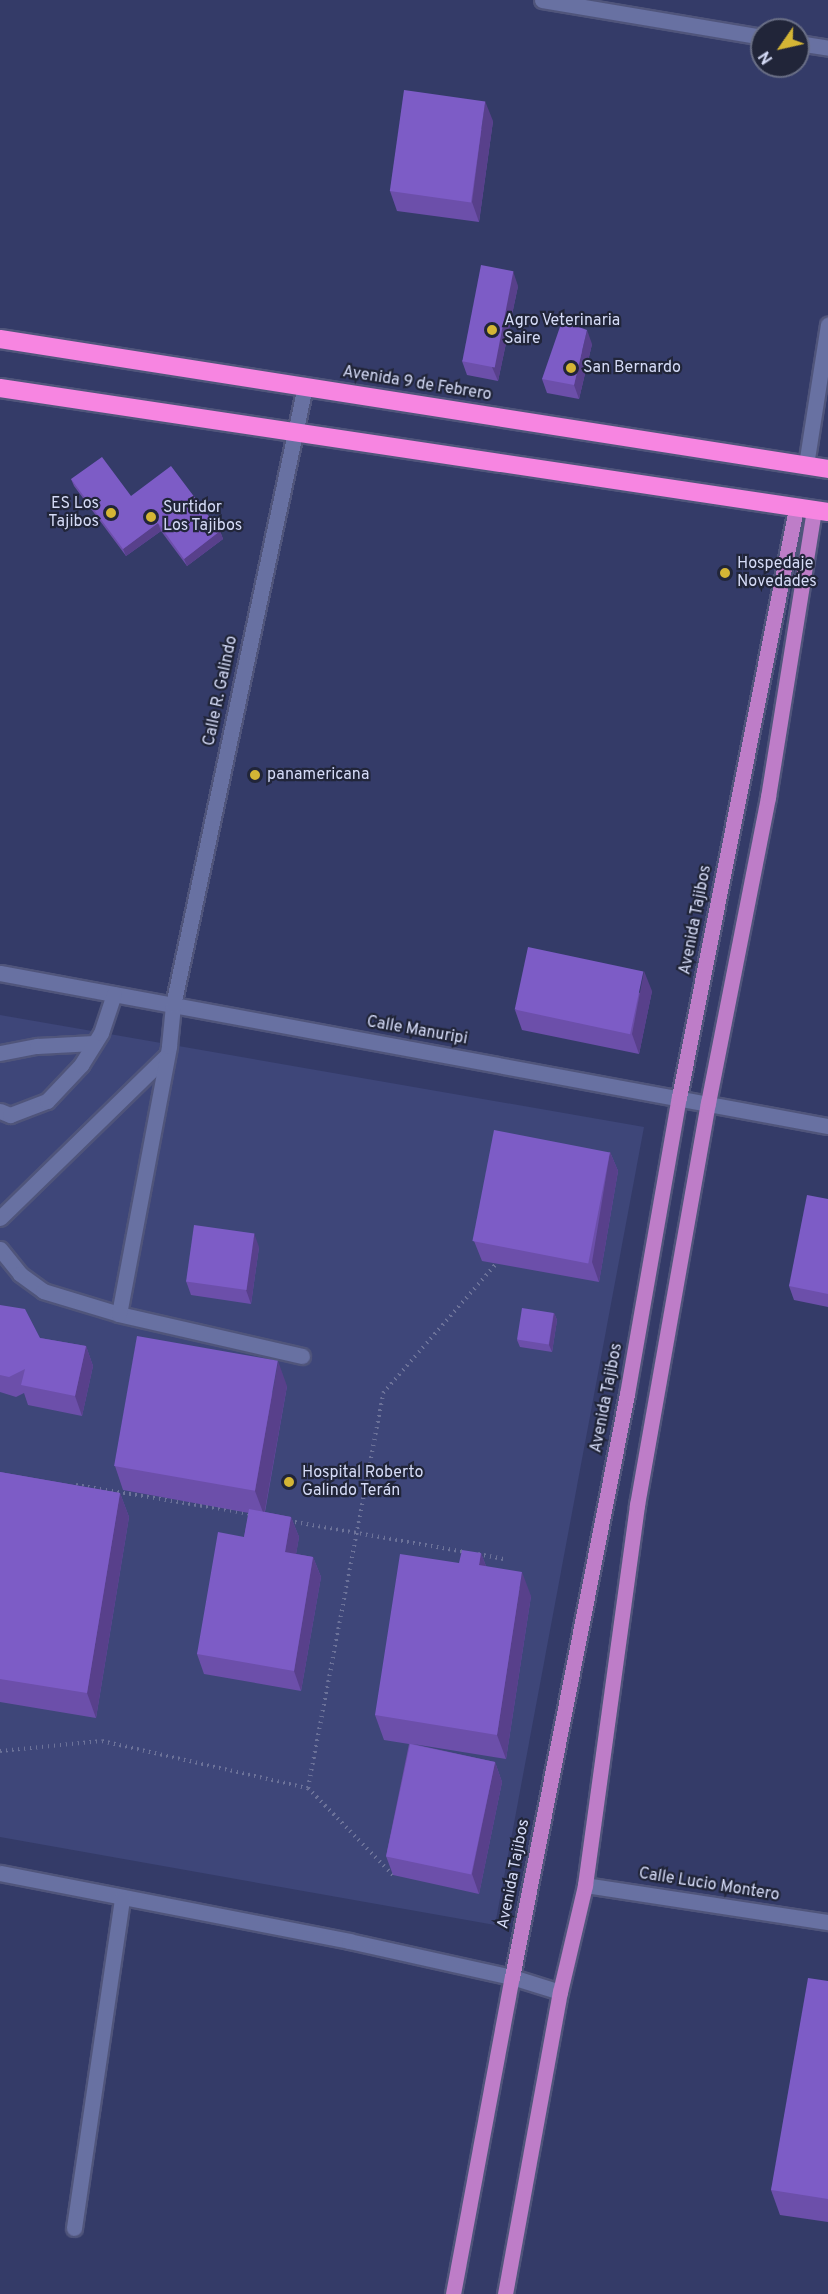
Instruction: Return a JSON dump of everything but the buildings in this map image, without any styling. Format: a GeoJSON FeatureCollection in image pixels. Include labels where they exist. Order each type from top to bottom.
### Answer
{"type":"FeatureCollection","features":[{"type":"Feature","properties":{"kind":"highway","name":"Avenida 9 de Febrero"},"geometry":{"type":"LineString","coordinates":[[0,339],[828,469]]}},
{"type":"Feature","properties":{"kind":"highway"},"geometry":{"type":"LineString","coordinates":[[0,388],[813,510]]}},
{"type":"Feature","properties":{"kind":"main road","name":"Avenida Tajibos"},"geometry":{"type":"LineString","coordinates":[[453,2294],[512,1977],[627,1394],[679,1097],[813,510]]}},
{"type":"Feature","properties":{"kind":"main road"},"geometry":{"type":"LineString","coordinates":[[505,2294],[560,1992],[585,1885],[637,1505],[708,1103],[768,797],[813,510]]}},
{"type":"Feature","properties":{"kind":"street"},"geometry":{"type":"LineString","coordinates":[[542,0],[750,35]]}},
{"type":"Feature","properties":{"kind":"street"},"geometry":{"type":"LineString","coordinates":[[810,45],[828,48]]}},
{"type":"Feature","properties":{"kind":"street"},"geometry":{"type":"LineString","coordinates":[[806,465],[828,325]]}},
{"type":"Feature","properties":{"kind":"street","name":"Calle R. Galindo"},"geometry":{"type":"LineString","coordinates":[[118,1314],[167,1055],[173,1005],[305,386]]}},
{"type":"Feature","properties":{"kind":"street","name":"Calle Manuripi"},"geometry":{"type":"LineString","coordinates":[[0,973],[828,1126]]}},
{"type":"Feature","properties":{"kind":"street"},"geometry":{"type":"LineString","coordinates":[[0,1111],[10,1115],[47,1101],[81,1065],[94,1043],[114,994]]}},
{"type":"Feature","properties":{"kind":"street"},"geometry":{"type":"LineString","coordinates":[[0,1053],[37,1046],[94,1043]]}},
{"type":"Feature","properties":{"kind":"street"},"geometry":{"type":"LineString","coordinates":[[0,1218],[167,1055]]}},
{"type":"Feature","properties":{"kind":"street"},"geometry":{"type":"LineString","coordinates":[[0,1249],[20,1274],[43,1291],[118,1314],[302,1356]]}},
{"type":"Feature","properties":{"kind":"street"},"geometry":{"type":"LineString","coordinates":[[0,1873],[349,1941],[512,1977],[560,1992]]}},
{"type":"Feature","properties":{"kind":"street","name":"Calle Lucio Montero"},"geometry":{"type":"LineString","coordinates":[[585,1885],[828,1922]]}},
{"type":"Feature","properties":{"kind":"street"},"geometry":{"type":"LineString","coordinates":[[74,2228],[122,1897]]}},
{"type":"Feature","properties":{"kind":"path"},"geometry":{"type":"LineString","coordinates":[[308,1788],[358,1532],[382,1393],[496,1264]]}},
{"type":"Feature","properties":{"kind":"path"},"geometry":{"type":"LineString","coordinates":[[69,1484],[254,1515]]}},
{"type":"Feature","properties":{"kind":"path"},"geometry":{"type":"LineString","coordinates":[[277,1519],[504,1559]]}},
{"type":"Feature","properties":{"kind":"path"},"geometry":{"type":"LineString","coordinates":[[0,1751],[102,1741],[308,1788],[393,1875]]}},
{"type":"Feature","properties":{"kind":"shaded area","name":"Hospital Roberto Galindo Terán"},"geometry":{"type":"Polygon","coordinates":[[[0,1015],[644,1127],[495,1925],[0,1837],[0,1015]]]}},
{"type":"Feature","properties":{"kind":"place","name":"Agro Veterinaria Saire"},"geometry":{"type":"Point","coordinates":[492,330]}},
{"type":"Feature","properties":{"kind":"place","name":"San Bernardo"},"geometry":{"type":"Point","coordinates":[571,368]}},
{"type":"Feature","properties":{"kind":"place","name":"ES Los Tajibos"},"geometry":{"type":"Point","coordinates":[111,513]}},
{"type":"Feature","properties":{"kind":"place","name":"Surtidor Los Tajibos"},"geometry":{"type":"Point","coordinates":[151,517]}},
{"type":"Feature","properties":{"kind":"place","name":"Hospedaje Novedades"},"geometry":{"type":"Point","coordinates":[725,573]}},
{"type":"Feature","properties":{"kind":"place","name":"panamericana"},"geometry":{"type":"Point","coordinates":[255,775]}},
{"type":"Feature","properties":{"kind":"place","name":"Hospital Roberto Galindo Terán"},"geometry":{"type":"Point","coordinates":[289,1482]}}]}
